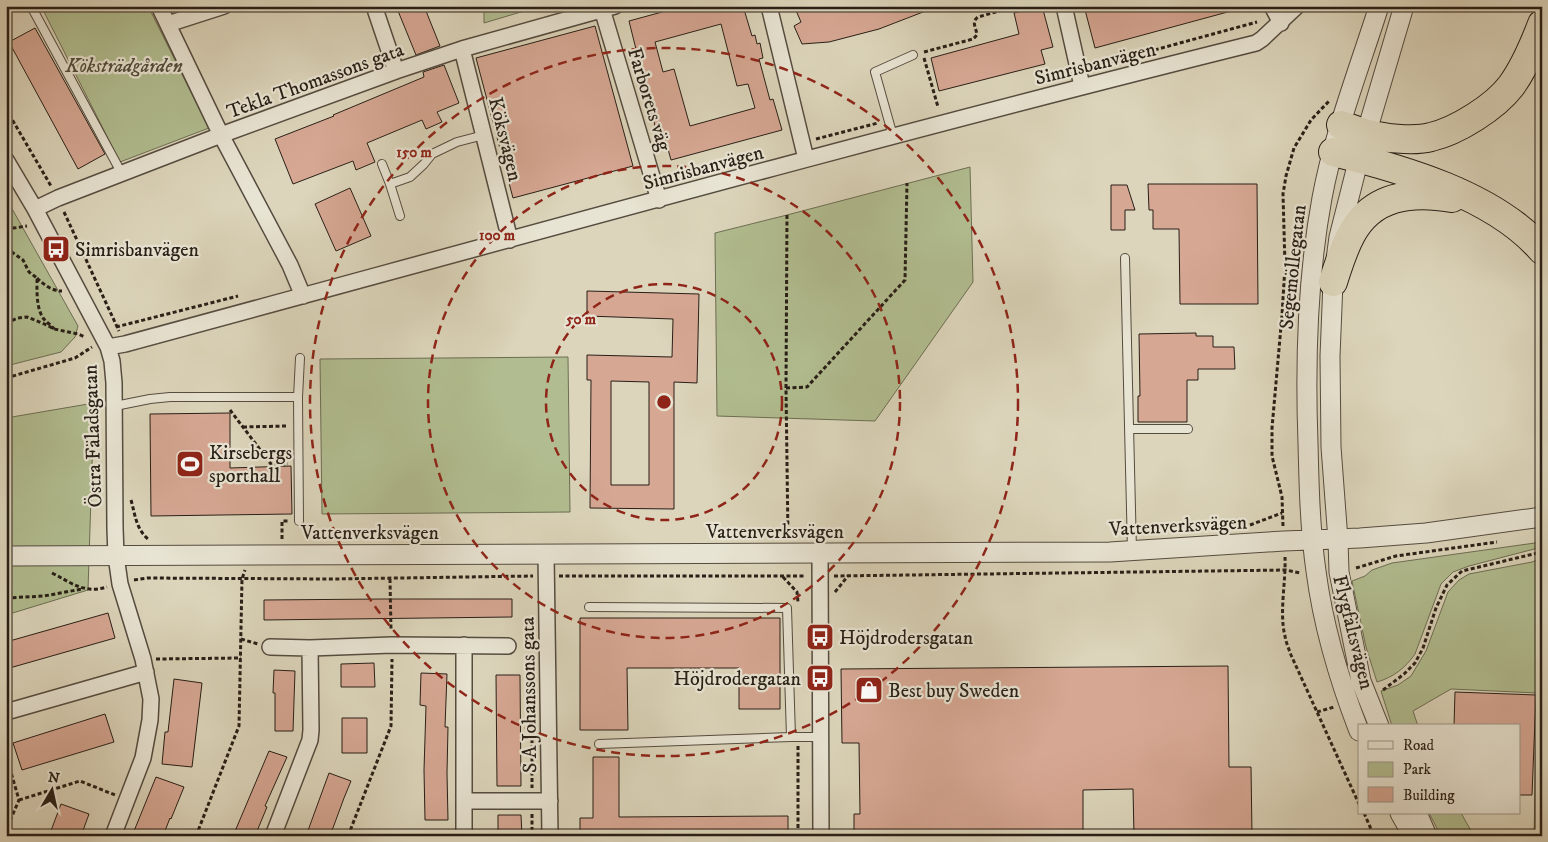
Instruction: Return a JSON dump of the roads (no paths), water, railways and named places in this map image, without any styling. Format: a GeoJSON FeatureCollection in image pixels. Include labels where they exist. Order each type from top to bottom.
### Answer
{"type":"FeatureCollection","features":[{"type":"Feature","properties":{"kind":"highway"},"geometry":{"type":"LineString","coordinates":[[1353,148],[1377,136],[1404,139],[1430,138],[1449,131],[1490,106],[1510,86],[1524,64],[1542,24]]}},
{"type":"Feature","properties":{"kind":"highway"},"geometry":{"type":"LineString","coordinates":[[1340,125],[1353,148],[1377,163],[1415,175],[1485,206],[1511,221],[1542,250]]}},
{"type":"Feature","properties":{"kind":"highway"},"geometry":{"type":"LineString","coordinates":[[1333,282],[1352,234],[1368,214],[1384,202],[1430,194],[1485,206]]}},
{"type":"Feature","properties":{"kind":"street"},"geometry":{"type":"LineString","coordinates":[[159,6],[221,135],[290,265],[303,296]]}},
{"type":"Feature","properties":{"kind":"street"},"geometry":{"type":"LineString","coordinates":[[168,24],[224,6]]}},
{"type":"Feature","properties":{"kind":"street"},"geometry":{"type":"LineString","coordinates":[[374,6],[396,70]]}},
{"type":"Feature","properties":{"kind":"street"},"geometry":{"type":"LineString","coordinates":[[768,6],[806,159]]}},
{"type":"Feature","properties":{"kind":"street"},"geometry":{"type":"LineString","coordinates":[[1064,6],[1082,86]]}},
{"type":"Feature","properties":{"kind":"street"},"geometry":{"type":"LineString","coordinates":[[1272,6],[1281,23]]}},
{"type":"Feature","properties":{"kind":"street","name":"Simrisbanvägen"},"geometry":{"type":"LineString","coordinates":[[99,341],[125,344],[806,159],[1082,86],[1256,43],[1262,40],[1298,6]]}},
{"type":"Feature","properties":{"kind":"street"},"geometry":{"type":"LineString","coordinates":[[1340,125],[1379,6]]}},
{"type":"Feature","properties":{"kind":"street","name":"Segemöllegatan"},"geometry":{"type":"LineString","coordinates":[[1338,540],[1331,447],[1330,356],[1333,282],[1353,148],[1404,6]]}},
{"type":"Feature","properties":{"kind":"street","name":"Tekla Thomassons gata"},"geometry":{"type":"LineString","coordinates":[[35,209],[58,198],[221,135],[396,70],[462,49],[608,8]]}},
{"type":"Feature","properties":{"kind":"street","name":"Farborets väg"},"geometry":{"type":"LineString","coordinates":[[608,8],[659,200]]}},
{"type":"Feature","properties":{"kind":"street","name":"Köksvägen"},"geometry":{"type":"LineString","coordinates":[[462,49],[510,240]]}},
{"type":"Feature","properties":{"kind":"street","name":"Segemöllegatan"},"geometry":{"type":"LineString","coordinates":[[1312,541],[1306,394],[1307,330],[1316,234],[1322,197],[1353,148]]}},
{"type":"Feature","properties":{"kind":"street","name":"Östra Fäladsgatan"},"geometry":{"type":"LineString","coordinates":[[6,160],[35,209],[99,341],[112,361],[115,406],[116,556],[120,584],[145,665],[151,699],[146,748],[113,836]]}},
{"type":"Feature","properties":{"kind":"street","name":"Vattenverksvägen"},"geometry":{"type":"LineString","coordinates":[[6,556],[1132,551],[1338,540],[1426,533],[1542,517]]}},
{"type":"Feature","properties":{"kind":"street","name":"Flygfältsvägen"},"geometry":{"type":"LineString","coordinates":[[1338,540],[1339,572],[1362,681],[1378,724]]}},
{"type":"Feature","properties":{"kind":"street","name":"Flygfältsvägen"},"geometry":{"type":"LineString","coordinates":[[1312,541],[1324,613],[1343,691],[1358,729]]}},
{"type":"Feature","properties":{"kind":"street"},"geometry":{"type":"LineString","coordinates":[[820,553],[821,836]]}},
{"type":"Feature","properties":{"kind":"street","name":"S A Johanssons gata"},"geometry":{"type":"LineString","coordinates":[[546,554],[550,836]]}},
{"type":"Feature","properties":{"kind":"street"},"geometry":{"type":"LineString","coordinates":[[464,646],[464,836]]}},
{"type":"Feature","properties":{"kind":"street"},"geometry":{"type":"LineString","coordinates":[[270,647],[508,646]]}},
{"type":"Feature","properties":{"kind":"street"},"geometry":{"type":"LineString","coordinates":[[273,836],[310,740],[312,730],[310,648]]}},
{"type":"Feature","properties":{"kind":"street"},"geometry":{"type":"LineString","coordinates":[[6,712],[145,665]]}},
{"type":"Feature","properties":{"kind":"street"},"geometry":{"type":"LineString","coordinates":[[464,801],[550,801]]}},
{"type":"Feature","properties":{"kind":"street"},"geometry":{"type":"LineString","coordinates":[[1401,814],[1412,836]]}},
{"type":"Feature","properties":{"kind":"street"},"geometry":{"type":"LineString","coordinates":[[1417,814],[1427,836]]}},
{"type":"Feature","properties":{"kind":"lane"},"geometry":{"type":"LineString","coordinates":[[31,6],[122,174]]}},
{"type":"Feature","properties":{"kind":"lane"},"geometry":{"type":"LineString","coordinates":[[893,136],[876,72],[913,56]]}},
{"type":"Feature","properties":{"kind":"lane"},"geometry":{"type":"LineString","coordinates":[[390,184],[410,177],[432,154],[457,142],[484,135]]}},
{"type":"Feature","properties":{"kind":"lane"},"geometry":{"type":"LineString","coordinates":[[382,164],[400,216]]}},
{"type":"Feature","properties":{"kind":"lane"},"geometry":{"type":"LineString","coordinates":[[1125,258],[1132,551]]}},
{"type":"Feature","properties":{"kind":"lane"},"geometry":{"type":"LineString","coordinates":[[299,521],[298,397],[300,358]]}},
{"type":"Feature","properties":{"kind":"lane"},"geometry":{"type":"LineString","coordinates":[[115,406],[170,397],[298,397]]}},
{"type":"Feature","properties":{"kind":"lane"},"geometry":{"type":"LineString","coordinates":[[1129,429],[1188,429]]}},
{"type":"Feature","properties":{"kind":"lane"},"geometry":{"type":"LineString","coordinates":[[589,607],[787,608],[791,737]]}},
{"type":"Feature","properties":{"kind":"lane"},"geometry":{"type":"LineString","coordinates":[[599,744],[791,737],[821,738]]}},
{"type":"Feature","properties":{"kind":"place","name":"Simrisbanvägen"},"geometry":{"type":"Point","coordinates":[56,249]}},
{"type":"Feature","properties":{"kind":"place","name":"Kirsebergs sporthall"},"geometry":{"type":"Point","coordinates":[190,464]}},
{"type":"Feature","properties":{"kind":"place","name":"Höjdrodersgatan"},"geometry":{"type":"Point","coordinates":[820,637]}},
{"type":"Feature","properties":{"kind":"place","name":"Höjdrodergatan"},"geometry":{"type":"Point","coordinates":[820,678]}},
{"type":"Feature","properties":{"kind":"place","name":"Best buy Sweden"},"geometry":{"type":"Point","coordinates":[869,690]}},
{"type":"Feature","properties":{"kind":"park label","name":"Köksträdgården"},"geometry":{"type":"Point","coordinates":[124,65]}}]}
